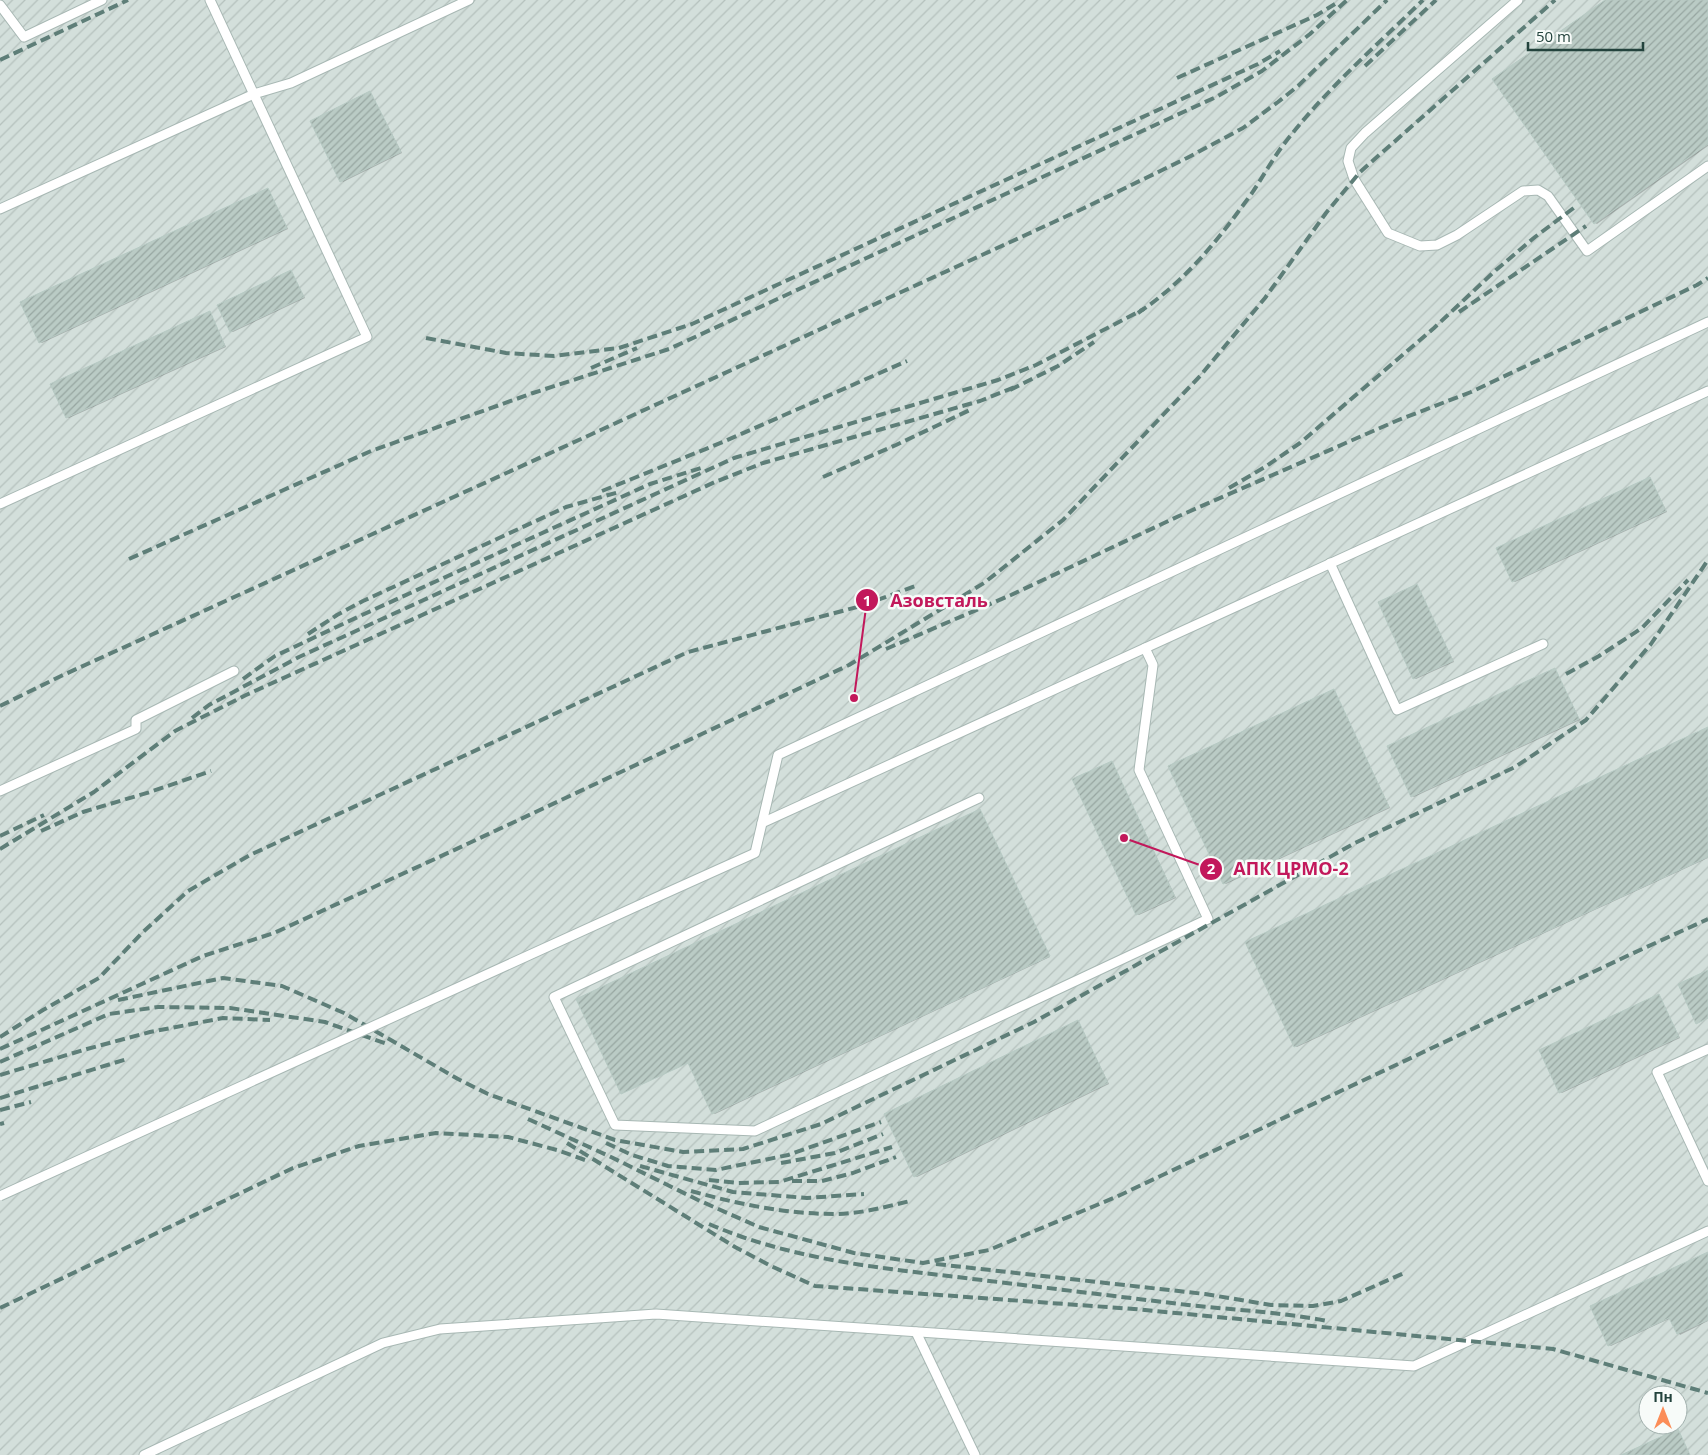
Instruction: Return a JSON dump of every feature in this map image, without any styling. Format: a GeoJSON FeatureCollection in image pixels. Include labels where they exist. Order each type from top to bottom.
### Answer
{"type":"FeatureCollection","features":[{"type":"Feature","properties":{"kind":"lane"},"geometry":{"type":"LineString","coordinates":[[0,5],[24,37],[102,0]]}},
{"type":"Feature","properties":{"kind":"lane"},"geometry":{"type":"LineString","coordinates":[[0,504],[366,337],[210,0]]}},
{"type":"Feature","properties":{"kind":"lane"},"geometry":{"type":"LineString","coordinates":[[0,209],[254,94],[291,83],[470,0]]}},
{"type":"Feature","properties":{"kind":"lane"},"geometry":{"type":"LineString","coordinates":[[1518,0],[1365,133],[1351,148],[1348,161],[1354,179],[1388,232],[1420,246],[1437,245],[1457,235],[1523,190],[1538,190],[1548,196],[1587,251],[1708,166]]}},
{"type":"Feature","properties":{"kind":"lane"},"geometry":{"type":"LineString","coordinates":[[0,1196],[755,853],[778,755],[1708,322]]}},
{"type":"Feature","properties":{"kind":"lane"},"geometry":{"type":"LineString","coordinates":[[762,822],[1708,391]]}},
{"type":"Feature","properties":{"kind":"lane"},"geometry":{"type":"LineString","coordinates":[[1330,564],[1397,710],[1543,644]]}},
{"type":"Feature","properties":{"kind":"lane"},"geometry":{"type":"LineString","coordinates":[[979,798],[554,997],[615,1126],[755,1131],[1208,918],[1138,770],[1153,665],[1145,648]]}},
{"type":"Feature","properties":{"kind":"lane"},"geometry":{"type":"LineString","coordinates":[[0,790],[136,729],[136,720],[234,671]]}},
{"type":"Feature","properties":{"kind":"lane"},"geometry":{"type":"LineString","coordinates":[[1708,1049],[1658,1072],[1708,1181]]}},
{"type":"Feature","properties":{"kind":"lane"},"geometry":{"type":"LineString","coordinates":[[144,1455],[383,1343],[440,1329],[656,1314],[1414,1366],[1708,1231]]}},
{"type":"Feature","properties":{"kind":"lane"},"geometry":{"type":"LineString","coordinates":[[916,1332],[975,1455]]}},
{"type":"Feature","properties":{"kind":"shaded area"},"geometry":{"type":"Polygon","coordinates":[[[0,0],[1708,0],[1708,1455],[0,1455],[0,0]]]}},
{"type":"Feature","properties":{"kind":"building"},"geometry":{"type":"Polygon","coordinates":[[[1605,0],[1708,0],[1708,144],[1594,224],[1492,79],[1605,0]]]}},
{"type":"Feature","properties":{"kind":"building"},"geometry":{"type":"Polygon","coordinates":[[[370,91],[401,152],[340,182],[310,121],[370,91]]]}},
{"type":"Feature","properties":{"kind":"building"},"geometry":{"type":"Polygon","coordinates":[[[268,188],[287,228],[39,343],[20,302],[268,188]]]}},
{"type":"Feature","properties":{"kind":"building"},"geometry":{"type":"Polygon","coordinates":[[[291,270],[304,297],[230,332],[217,305],[291,270]]]}},
{"type":"Feature","properties":{"kind":"building"},"geometry":{"type":"Polygon","coordinates":[[[210,311],[225,346],[66,418],[50,384],[210,311]]]}},
{"type":"Feature","properties":{"kind":"building"},"geometry":{"type":"Polygon","coordinates":[[[1650,477],[1666,511],[1512,582],[1496,548],[1650,477]]]}},
{"type":"Feature","properties":{"kind":"building"},"geometry":{"type":"Polygon","coordinates":[[[1417,584],[1453,661],[1413,679],[1378,602],[1417,584]]]}},
{"type":"Feature","properties":{"kind":"building"},"geometry":{"type":"Polygon","coordinates":[[[1555,668],[1579,719],[1411,797],[1387,746],[1555,668]]]}},
{"type":"Feature","properties":{"kind":"building"},"geometry":{"type":"Polygon","coordinates":[[[1334,689],[1389,807],[1223,884],[1168,766],[1334,689]]]}},
{"type":"Feature","properties":{"kind":"building"},"geometry":{"type":"Polygon","coordinates":[[[1708,727],[1708,857],[1294,1047],[1245,942],[1708,727]]]}},
{"type":"Feature","properties":{"kind":"building"},"geometry":{"type":"Polygon","coordinates":[[[1112,761],[1175,897],[1136,915],[1072,779],[1112,761]]]}},
{"type":"Feature","properties":{"kind":"building"},"geometry":{"type":"Polygon","coordinates":[[[980,809],[1050,956],[712,1114],[688,1063],[621,1094],[576,999],[980,809]]]}},
{"type":"Feature","properties":{"kind":"building"},"geometry":{"type":"Polygon","coordinates":[[[1708,970],[1708,1018],[1696,1024],[1678,984],[1708,970]]]}},
{"type":"Feature","properties":{"kind":"building"},"geometry":{"type":"Polygon","coordinates":[[[1659,994],[1679,1037],[1559,1093],[1539,1050],[1659,994]]]}},
{"type":"Feature","properties":{"kind":"building"},"geometry":{"type":"Polygon","coordinates":[[[1078,1020],[1108,1083],[914,1177],[884,1114],[1078,1020]]]}},
{"type":"Feature","properties":{"kind":"building"},"geometry":{"type":"Polygon","coordinates":[[[1708,1252],[1708,1320],[1677,1334],[1669,1318],[1608,1346],[1590,1306],[1708,1252]]]}},
{"type":"Feature","properties":{"kind":"building"},"geometry":{"type":"Polygon","coordinates":[[[1665,1435],[1681,1435],[1690,1455],[1621,1455],[1665,1435]]]}},
{"type":"Feature","properties":{"kind":"railway"},"geometry":{"type":"LineString","coordinates":[[0,60],[128,0]]}},
{"type":"Feature","properties":{"kind":"railway"},"geometry":{"type":"LineString","coordinates":[[129,559],[371,451],[533,393],[669,349],[1216,97],[1262,71],[1310,34],[1347,0]]}},
{"type":"Feature","properties":{"kind":"railway"},"geometry":{"type":"LineString","coordinates":[[0,706],[61,676],[1080,210],[1187,158],[1243,128],[1278,102],[1298,86],[1387,0]]}},
{"type":"Feature","properties":{"kind":"railway"},"geometry":{"type":"LineString","coordinates":[[1138,313],[1172,287],[1201,258],[1252,193],[1281,148],[1314,108],[1349,71],[1423,0]]}},
{"type":"Feature","properties":{"kind":"railway"},"geometry":{"type":"LineString","coordinates":[[1365,66],[1436,0]]}},
{"type":"Feature","properties":{"kind":"railway"},"geometry":{"type":"LineString","coordinates":[[0,1049],[203,956],[274,933],[849,665],[984,583],[1063,520],[1200,376],[1265,298],[1326,213],[1360,172],[1555,0]]}},
{"type":"Feature","properties":{"kind":"railway"},"geometry":{"type":"LineString","coordinates":[[1177,78],[1317,15],[1335,4]]}},
{"type":"Feature","properties":{"kind":"railway"},"geometry":{"type":"LineString","coordinates":[[426,338],[506,353],[554,356],[619,348],[692,324],[1258,64],[1280,51]]}},
{"type":"Feature","properties":{"kind":"railway"},"geometry":{"type":"LineString","coordinates":[[1229,488],[1265,467],[1300,443],[1434,328],[1496,270],[1575,207]]}},
{"type":"Feature","properties":{"kind":"railway"},"geometry":{"type":"LineString","coordinates":[[1459,312],[1586,226]]}},
{"type":"Feature","properties":{"kind":"railway"},"geometry":{"type":"LineString","coordinates":[[886,649],[1011,595],[1179,516],[1396,421],[1471,392],[1697,285],[1708,278]]}},
{"type":"Feature","properties":{"kind":"railway"},"geometry":{"type":"LineString","coordinates":[[192,718],[209,705],[299,657],[734,458],[998,380],[1036,365],[1144,309]]}},
{"type":"Feature","properties":{"kind":"railway"},"geometry":{"type":"LineString","coordinates":[[1010,390],[1058,366],[1094,342]]}},
{"type":"Feature","properties":{"kind":"railway"},"geometry":{"type":"LineString","coordinates":[[591,368],[637,348]]}},
{"type":"Feature","properties":{"kind":"railway"},"geometry":{"type":"LineString","coordinates":[[602,491],[723,442],[907,361]]}},
{"type":"Feature","properties":{"kind":"railway"},"geometry":{"type":"LineString","coordinates":[[0,849],[94,792],[175,731],[246,695],[715,482],[763,463],[980,401],[1015,387]]}},
{"type":"Feature","properties":{"kind":"railway"},"geometry":{"type":"LineString","coordinates":[[823,477],[972,409]]}},
{"type":"Feature","properties":{"kind":"railway"},"geometry":{"type":"LineString","coordinates":[[243,679],[275,656],[362,615],[650,484],[701,468]]}},
{"type":"Feature","properties":{"kind":"railway"},"geometry":{"type":"LineString","coordinates":[[308,634],[363,601],[566,507],[619,492]]}},
{"type":"Feature","properties":{"kind":"railway"},"geometry":{"type":"LineString","coordinates":[[118,1000],[223,978],[282,986],[344,1013],[458,1079],[488,1094],[615,1140],[683,1152],[743,1149],[821,1124],[1034,1022],[1355,843],[1515,767],[1586,720],[1651,644],[1708,560]]}},
{"type":"Feature","properties":{"kind":"railway"},"geometry":{"type":"LineString","coordinates":[[1566,674],[1599,656],[1642,628],[1688,580]]}},
{"type":"Feature","properties":{"kind":"railway"},"geometry":{"type":"LineString","coordinates":[[0,1037],[99,978],[142,933],[188,891],[250,855],[688,652],[861,606],[918,585]]}},
{"type":"Feature","properties":{"kind":"railway"},"geometry":{"type":"LineString","coordinates":[[41,831],[83,812],[211,771]]}},
{"type":"Feature","properties":{"kind":"railway"},"geometry":{"type":"LineString","coordinates":[[0,836],[44,815]]}},
{"type":"Feature","properties":{"kind":"railway"},"geometry":{"type":"LineString","coordinates":[[528,1119],[759,1227],[854,1253],[923,1263],[989,1250],[1116,1197],[1708,919]]}},
{"type":"Feature","properties":{"kind":"railway"},"geometry":{"type":"LineString","coordinates":[[0,1062],[109,1014],[158,1007],[230,1008],[325,1022],[387,1044]]}},
{"type":"Feature","properties":{"kind":"railway"},"geometry":{"type":"LineString","coordinates":[[0,1075],[150,1032],[223,1018],[270,1020]]}},
{"type":"Feature","properties":{"kind":"railway"},"geometry":{"type":"LineString","coordinates":[[0,1098],[127,1059]]}},
{"type":"Feature","properties":{"kind":"railway"},"geometry":{"type":"LineString","coordinates":[[0,1110],[31,1102]]}},
{"type":"Feature","properties":{"kind":"railway"},"geometry":{"type":"LineString","coordinates":[[606,1143],[632,1155],[668,1166],[716,1170],[788,1155],[881,1122]]}},
{"type":"Feature","properties":{"kind":"railway"},"geometry":{"type":"LineString","coordinates":[[0,1124],[4,1123]]}},
{"type":"Feature","properties":{"kind":"railway"},"geometry":{"type":"LineString","coordinates":[[0,1308],[293,1168],[359,1146],[436,1133],[508,1137],[557,1150],[585,1160]]}},
{"type":"Feature","properties":{"kind":"railway"},"geometry":{"type":"LineString","coordinates":[[781,1163],[835,1153],[883,1134]]}},
{"type":"Feature","properties":{"kind":"railway"},"geometry":{"type":"LineString","coordinates":[[567,1143],[735,1247],[815,1286],[1134,1309],[1553,1349],[1708,1393]]}},
{"type":"Feature","properties":{"kind":"railway"},"geometry":{"type":"LineString","coordinates":[[709,1180],[738,1183],[779,1182],[892,1147]]}},
{"type":"Feature","properties":{"kind":"railway"},"geometry":{"type":"LineString","coordinates":[[792,1181],[822,1181],[853,1173],[896,1157]]}},
{"type":"Feature","properties":{"kind":"railway"},"geometry":{"type":"LineString","coordinates":[[640,1166],[733,1192],[807,1198],[864,1194]]}},
{"type":"Feature","properties":{"kind":"railway"},"geometry":{"type":"LineString","coordinates":[[691,1191],[762,1207],[816,1214],[854,1213],[910,1201]]}},
{"type":"Feature","properties":{"kind":"railway"},"geometry":{"type":"LineString","coordinates":[[709,1224],[737,1235],[794,1252],[852,1263],[910,1272],[1188,1305],[1258,1311],[1327,1321]]}},
{"type":"Feature","properties":{"kind":"railway"},"geometry":{"type":"LineString","coordinates":[[936,1264],[1205,1294],[1271,1305],[1313,1306],[1341,1301],[1404,1273]]}},
{"type":"Feature","properties":{"kind":"place","name":"Азовсталь"},"geometry":{"type":"Point","coordinates":[854,698]}},
{"type":"Feature","properties":{"kind":"place","name":"АПК ЦРМО-2"},"geometry":{"type":"Point","coordinates":[1124,838]}}]}
